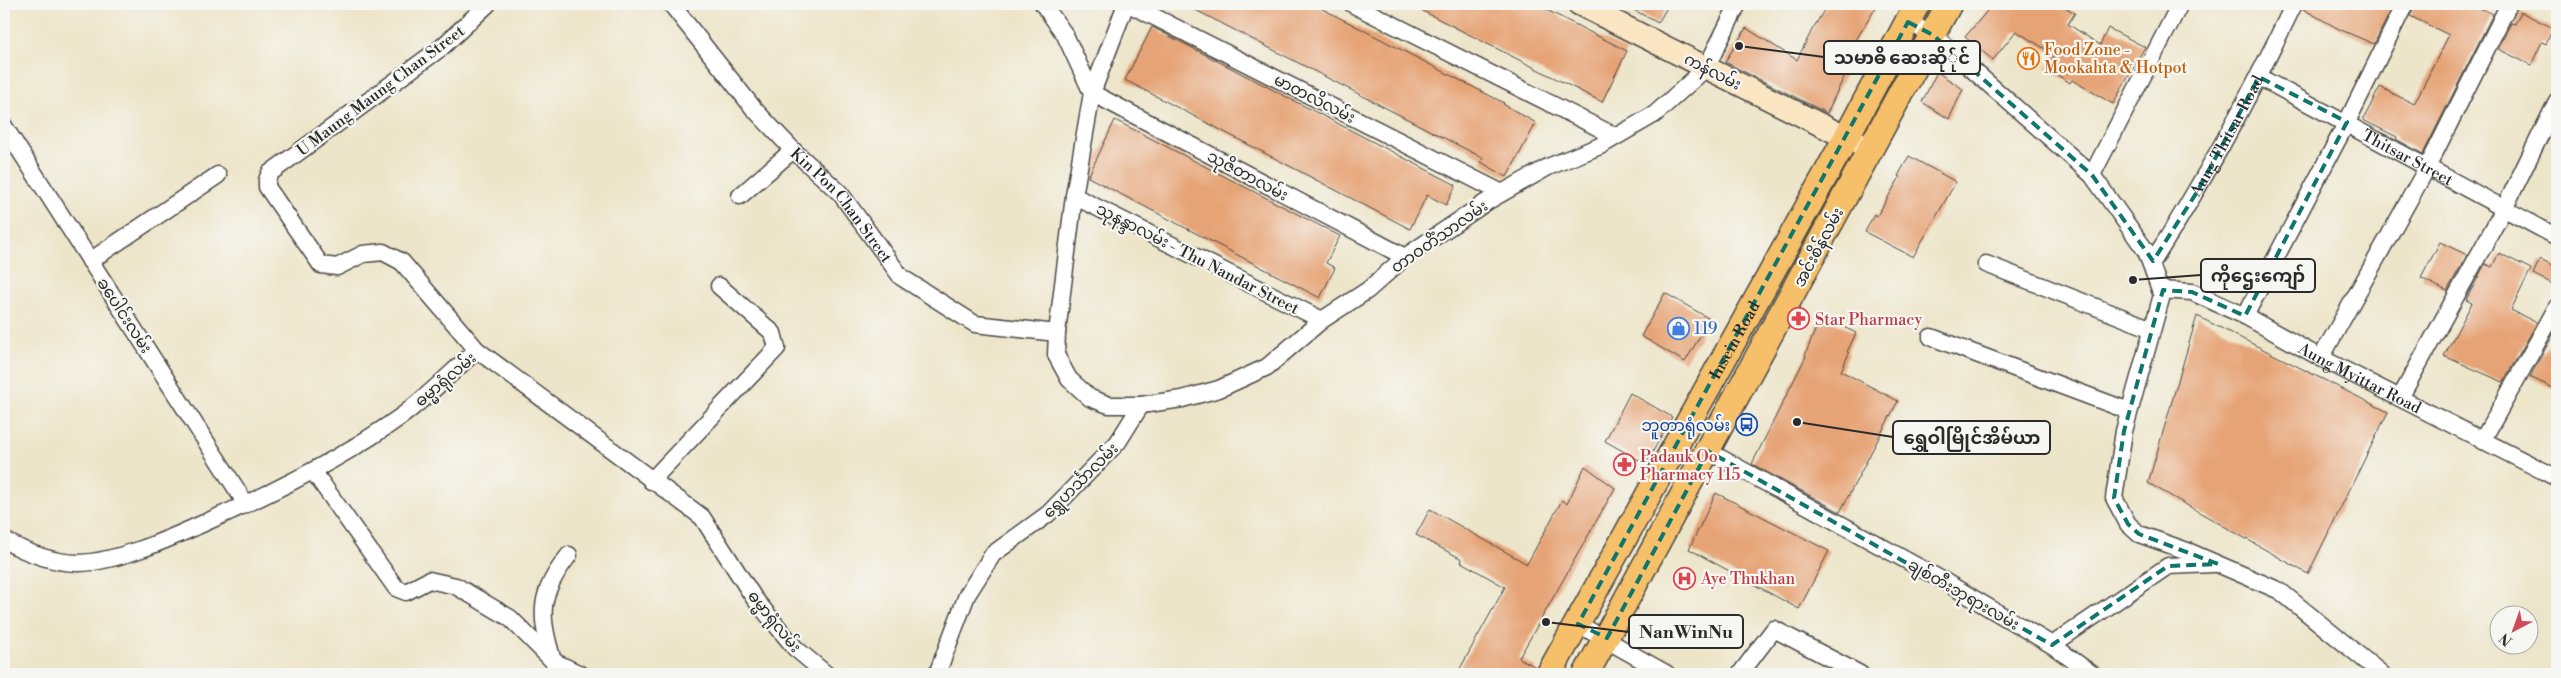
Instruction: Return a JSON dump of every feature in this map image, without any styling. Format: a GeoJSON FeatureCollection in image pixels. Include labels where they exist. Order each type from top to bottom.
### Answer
{"type":"FeatureCollection","features":[{"type":"Feature","properties":{"kind":"main road","name":"ကန်လမ်း"},"geometry":{"type":"LineString","coordinates":[[1579,4],[1871,150]]}},
{"type":"Feature","properties":{"kind":"main road","name":"အင်းစိန်လမ်း"},"geometry":{"type":"LineString","coordinates":[[1586,674],[1949,4]]}},
{"type":"Feature","properties":{"kind":"main road","name":"Insein Road"},"geometry":{"type":"LineString","coordinates":[[1549,674],[1846,138],[1913,13]]}},
{"type":"Feature","properties":{"kind":"street","name":"U Maung Maung Chan Street"},"geometry":{"type":"LineString","coordinates":[[477,350],[402,262],[383,252],[362,254],[337,268],[322,265],[267,187],[267,180],[270,174],[442,46],[488,4]]}},
{"type":"Feature","properties":{"kind":"street","name":"Kin Pon Chan Street"},"geometry":{"type":"LineString","coordinates":[[671,4],[754,109],[793,150],[840,193],[901,277],[975,324],[1057,334]]}},
{"type":"Feature","properties":{"kind":"street"},"geometry":{"type":"LineString","coordinates":[[1043,4],[1065,35],[1092,93]]}},
{"type":"Feature","properties":{"kind":"street"},"geometry":{"type":"LineString","coordinates":[[1057,334],[1074,196],[1092,93],[1127,4]]}},
{"type":"Feature","properties":{"kind":"street","name":"မာတလိလမ်း"},"geometry":{"type":"LineString","coordinates":[[1127,4],[1502,193]]}},
{"type":"Feature","properties":{"kind":"street"},"geometry":{"type":"LineString","coordinates":[[1352,4],[1615,136]]}},
{"type":"Feature","properties":{"kind":"street"},"geometry":{"type":"LineString","coordinates":[[1706,68],[1738,4]]}},
{"type":"Feature","properties":{"kind":"street"},"geometry":{"type":"LineString","coordinates":[[2092,175],[2180,4]]}},
{"type":"Feature","properties":{"kind":"street","name":"Aung Thitsar Road"},"geometry":{"type":"LineString","coordinates":[[2151,264],[2197,192],[2259,77],[2294,4]]}},
{"type":"Feature","properties":{"kind":"street"},"geometry":{"type":"LineString","coordinates":[[2245,316],[2347,122],[2405,4]]}},
{"type":"Feature","properties":{"kind":"street"},"geometry":{"type":"LineString","coordinates":[[2321,358],[2428,166],[2509,4]]}},
{"type":"Feature","properties":{"kind":"street"},"geometry":{"type":"LineString","coordinates":[[1913,13],[1933,35],[2092,175],[2146,251],[2162,295],[2124,431],[2114,498],[2128,524],[2139,534],[2218,564],[2280,591],[2382,674]]}},
{"type":"Feature","properties":{"kind":"street","name":"တာဝတိံသာလမ်း"},"geometry":{"type":"LineString","coordinates":[[1057,334],[1056,355],[1069,379],[1090,398],[1109,406],[1142,405],[1182,399],[1218,389],[1267,367],[1322,320],[1368,290],[1405,257],[1502,193],[1548,167],[1600,146],[1654,114],[1706,68]]}},
{"type":"Feature","properties":{"kind":"street","name":"Thitsar Street"},"geometry":{"type":"LineString","coordinates":[[2259,77],[2347,122],[2557,237]]}},
{"type":"Feature","properties":{"kind":"street","name":"သုဇိတာလမ်း"},"geometry":{"type":"LineString","coordinates":[[1092,93],[1405,257]]}},
{"type":"Feature","properties":{"kind":"street"},"geometry":{"type":"LineString","coordinates":[[2400,398],[2505,207],[2557,101]]}},
{"type":"Feature","properties":{"kind":"street","name":"ခပေါင်းလမ်း"},"geometry":{"type":"LineString","coordinates":[[4,126],[246,504]]}},
{"type":"Feature","properties":{"kind":"street"},"geometry":{"type":"LineString","coordinates":[[740,196],[793,150]]}},
{"type":"Feature","properties":{"kind":"street"},"geometry":{"type":"LineString","coordinates":[[90,261],[218,175]]}},
{"type":"Feature","properties":{"kind":"street","name":"သုနန္ဒာလမ်း - Thu Nandar Street"},"geometry":{"type":"LineString","coordinates":[[1074,196],[1322,320]]}},
{"type":"Feature","properties":{"kind":"street"},"geometry":{"type":"LineString","coordinates":[[1986,264],[2152,328]]}},
{"type":"Feature","properties":{"kind":"street"},"geometry":{"type":"LineString","coordinates":[[651,481],[777,348],[773,333],[719,286]]}},
{"type":"Feature","properties":{"kind":"street","name":"Aung Myittar Road"},"geometry":{"type":"LineString","coordinates":[[2160,290],[2192,292],[2245,316],[2321,358],[2557,478]]}},
{"type":"Feature","properties":{"kind":"street"},"geometry":{"type":"LineString","coordinates":[[2482,441],[2557,307]]}},
{"type":"Feature","properties":{"kind":"street"},"geometry":{"type":"LineString","coordinates":[[1931,337],[2129,411]]}},
{"type":"Feature","properties":{"kind":"street","name":"ဓမ္မာရုံလမ်း"},"geometry":{"type":"LineString","coordinates":[[4,540],[25,552],[48,559],[79,563],[120,555],[161,542],[246,504],[313,471],[403,414],[477,350],[702,517],[754,598],[795,648],[826,674]]}},
{"type":"Feature","properties":{"kind":"street","name":"ရွှေဟင်္သာလမ်း"},"geometry":{"type":"LineString","coordinates":[[937,674],[967,595],[993,554],[1048,514],[1118,442],[1142,405]]}},
{"type":"Feature","properties":{"kind":"street","name":"ချစ်တီးဘုရားလမ်း"},"geometry":{"type":"LineString","coordinates":[[1708,451],[1942,580],[2052,645],[2092,674]]}},
{"type":"Feature","properties":{"kind":"street"},"geometry":{"type":"LineString","coordinates":[[313,471],[396,588],[406,592],[429,580],[456,586],[510,618],[553,661],[580,674]]}},
{"type":"Feature","properties":{"kind":"street"},"geometry":{"type":"LineString","coordinates":[[553,661],[543,628],[544,598],[554,574],[569,554]]}},
{"type":"Feature","properties":{"kind":"street"},"geometry":{"type":"LineString","coordinates":[[2052,645],[2168,566],[2218,564]]}},
{"type":"Feature","properties":{"kind":"street"},"geometry":{"type":"LineString","coordinates":[[1578,624],[1607,638],[1667,674]]}},
{"type":"Feature","properties":{"kind":"street"},"geometry":{"type":"LineString","coordinates":[[1740,674],[1774,629],[1860,674]]}},
{"type":"Feature","properties":{"kind":"highlighted area"},"geometry":{"type":"Polygon","coordinates":[[[1908,22],[1933,35],[2092,175],[2153,261],[2197,192],[2259,77],[2347,122],[2245,316],[2192,292],[2163,290],[2124,431],[2114,498],[2128,524],[2139,534],[2218,564],[2168,566],[2052,645],[1708,451],[1607,638],[1578,624],[1908,22]]]}},
{"type":"Feature","properties":{"kind":"building"},"geometry":{"type":"Polygon","coordinates":[[[1184,4],[1313,4],[1504,103],[1536,123],[1507,177],[1481,162],[1483,158],[1184,4]]]}},
{"type":"Feature","properties":{"kind":"building"},"geometry":{"type":"Polygon","coordinates":[[[1409,4],[1535,4],[1627,51],[1602,102],[1409,4]]]}},
{"type":"Feature","properties":{"kind":"building"},"geometry":{"type":"Polygon","coordinates":[[[1623,4],[1669,4],[1658,23],[1623,4]]]}},
{"type":"Feature","properties":{"kind":"building"},"geometry":{"type":"Polygon","coordinates":[[[1828,4],[1878,4],[1845,58],[1851,62],[1827,113],[1725,62],[1746,28],[1797,60],[1828,4]]]}},
{"type":"Feature","properties":{"kind":"building"},"geometry":{"type":"Polygon","coordinates":[[[1993,4],[2060,4],[2075,13],[2068,24],[2100,45],[2108,28],[2145,47],[2113,104],[2072,80],[2070,83],[2046,68],[2055,55],[2016,31],[1993,60],[1965,37],[1993,4]]]}},
{"type":"Feature","properties":{"kind":"building"},"geometry":{"type":"Polygon","coordinates":[[[2304,4],[2394,4],[2374,44],[2339,29],[2303,9],[2304,4]]]}},
{"type":"Feature","properties":{"kind":"building"},"geometry":{"type":"Polygon","coordinates":[[[2415,4],[2471,4],[2493,14],[2423,154],[2396,139],[2397,137],[2363,120],[2380,87],[2414,104],[2449,35],[2410,16],[2415,4]]]}},
{"type":"Feature","properties":{"kind":"building"},"geometry":{"type":"Polygon","coordinates":[[[2521,12],[2553,28],[2546,44],[2542,42],[2531,65],[2498,49],[2511,23],[2515,24],[2521,12]]]}},
{"type":"Feature","properties":{"kind":"building"},"geometry":{"type":"Polygon","coordinates":[[[1152,27],[1456,185],[1446,205],[1427,195],[1410,229],[1125,80],[1152,27]]]}},
{"type":"Feature","properties":{"kind":"building"},"geometry":{"type":"Polygon","coordinates":[[[1937,72],[1963,89],[1949,119],[1922,102],[1937,72]]]}},
{"type":"Feature","properties":{"kind":"building"},"geometry":{"type":"Polygon","coordinates":[[[1115,120],[1340,236],[1326,263],[1335,268],[1320,298],[1088,177],[1115,120]]]}},
{"type":"Feature","properties":{"kind":"building"},"geometry":{"type":"Polygon","coordinates":[[[1909,156],[1956,182],[1913,257],[1865,232],[1874,214],[1877,216],[1900,177],[1898,176],[1909,156]]]}},
{"type":"Feature","properties":{"kind":"building"},"geometry":{"type":"Polygon","coordinates":[[[2440,242],[2467,255],[2447,291],[2421,278],[2440,242]]]}},
{"type":"Feature","properties":{"kind":"building"},"geometry":{"type":"Polygon","coordinates":[[[2499,253],[2531,269],[2511,310],[2537,323],[2503,382],[2444,356],[2472,303],[2466,300],[2485,264],[2492,267],[2499,253]]]}},
{"type":"Feature","properties":{"kind":"building"},"geometry":{"type":"Polygon","coordinates":[[[2540,259],[2557,267],[2557,286],[2533,274],[2540,259]]]}},
{"type":"Feature","properties":{"kind":"building"},"geometry":{"type":"Polygon","coordinates":[[[1665,293],[1710,319],[1685,362],[1641,336],[1665,293]]]}},
{"type":"Feature","properties":{"kind":"building"},"geometry":{"type":"Polygon","coordinates":[[[1821,316],[1856,333],[1841,371],[1898,401],[1840,512],[1752,464],[1806,356],[1821,316]]]}},
{"type":"Feature","properties":{"kind":"building"},"geometry":{"type":"Polygon","coordinates":[[[2197,316],[2388,412],[2308,574],[2148,483],[2197,316]]]}},
{"type":"Feature","properties":{"kind":"building"},"geometry":{"type":"Polygon","coordinates":[[[2555,331],[2557,333],[2557,390],[2530,377],[2555,331]]]}},
{"type":"Feature","properties":{"kind":"building"},"geometry":{"type":"Polygon","coordinates":[[[1630,393],[1672,417],[1646,464],[1605,441],[1630,393]]]}},
{"type":"Feature","properties":{"kind":"building"},"geometry":{"type":"Polygon","coordinates":[[[1585,466],[1615,488],[1519,658],[1536,667],[1535,674],[1457,674],[1505,587],[1461,562],[1462,559],[1416,535],[1430,509],[1527,564],[1562,500],[1567,504],[1585,466]]]}},
{"type":"Feature","properties":{"kind":"building"},"geometry":{"type":"Polygon","coordinates":[[[1716,493],[1829,551],[1799,609],[1689,549],[1716,493]]]}},
{"type":"Feature","properties":{"kind":"place","name":"သမာဓိ ဆေးဆို်ုင်"},"geometry":{"type":"Point","coordinates":[1739,46]}},
{"type":"Feature","properties":{"kind":"place","name":"Food Zone - Mookahta & Hotpot"},"geometry":{"type":"Point","coordinates":[2028,58]}},
{"type":"Feature","properties":{"kind":"place","name":"ကိုဌေးကျော်"},"geometry":{"type":"Point","coordinates":[2133,280]}},
{"type":"Feature","properties":{"kind":"place","name":"Star Pharmacy"},"geometry":{"type":"Point","coordinates":[1799,319]}},
{"type":"Feature","properties":{"kind":"place","name":"119"},"geometry":{"type":"Point","coordinates":[1678,328]}},
{"type":"Feature","properties":{"kind":"place","name":"ရွှေဝါမြိုင်အိမ်ယာ"},"geometry":{"type":"Point","coordinates":[1797,422]}},
{"type":"Feature","properties":{"kind":"place","name":"ဘူတာရုံလမ်း"},"geometry":{"type":"Point","coordinates":[1746,425]}},
{"type":"Feature","properties":{"kind":"place","name":"Padauk Oo Pharmacy 115"},"geometry":{"type":"Point","coordinates":[1624,465]}},
{"type":"Feature","properties":{"kind":"place","name":"Aye Thukhan"},"geometry":{"type":"Point","coordinates":[1685,578]}},
{"type":"Feature","properties":{"kind":"place","name":"NanWinNu"},"geometry":{"type":"Point","coordinates":[1546,622]}}]}
